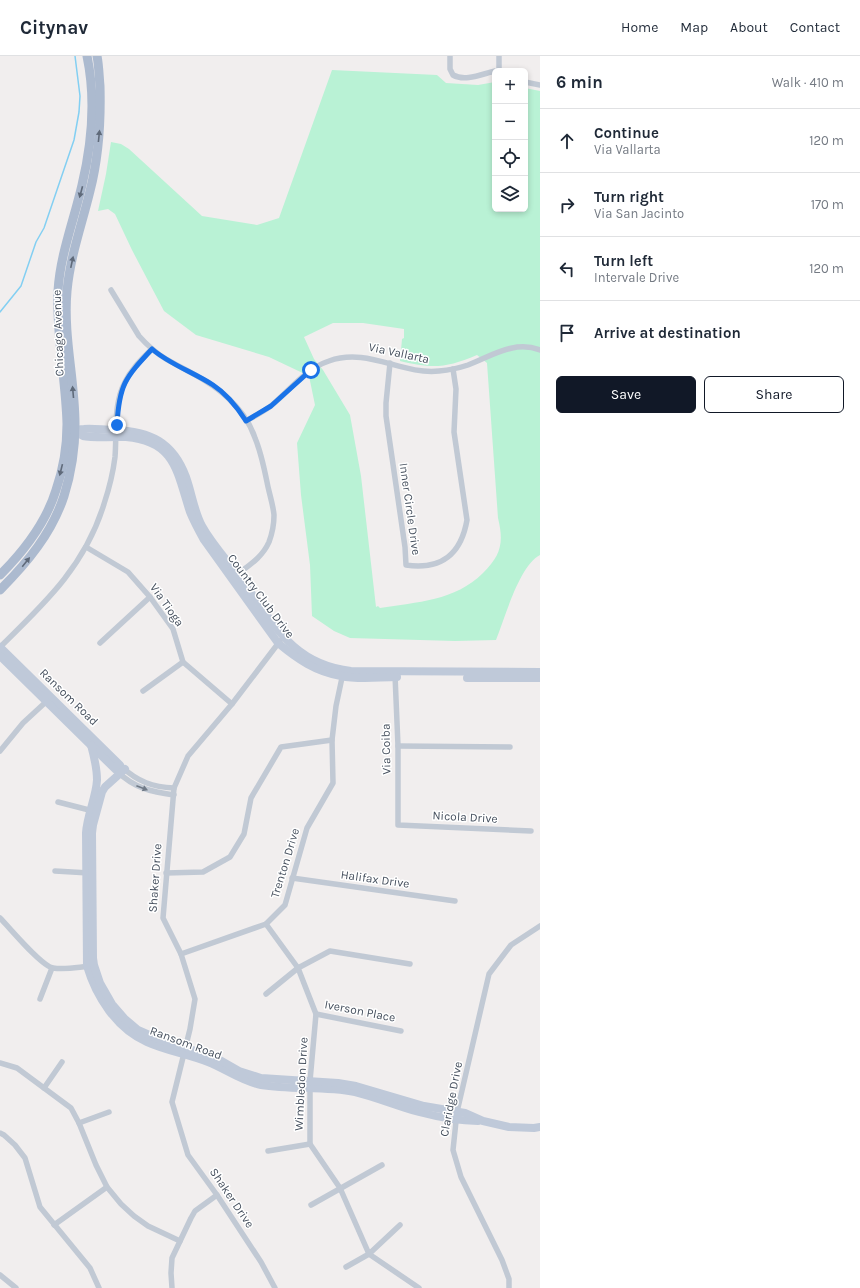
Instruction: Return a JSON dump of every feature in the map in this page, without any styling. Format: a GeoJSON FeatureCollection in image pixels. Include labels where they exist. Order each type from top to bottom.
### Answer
{"type":"FeatureCollection","features":[{"type":"Feature","properties":{"kind":"main road","name":"Chicago Avenue"},"geometry":{"type":"LineString","coordinates":[[0,575],[20,554],[34,536],[43,520],[56,491],[71,431],[59,336],[58,291],[65,250],[89,155],[93,102],[88,56]]}},
{"type":"Feature","properties":{"kind":"main road","name":"Chicago Avenue"},"geometry":{"type":"LineString","coordinates":[[0,590],[26,563],[50,527],[64,496],[71,467],[67,292],[73,254],[97,158],[100,128],[99,70],[97,56]]}},
{"type":"Feature","properties":{"kind":"street"},"geometry":{"type":"LineString","coordinates":[[450,56],[450,69],[453,75],[458,78],[467,78],[492,72]]}},
{"type":"Feature","properties":{"kind":"street"},"geometry":{"type":"LineString","coordinates":[[497,68],[498,56]]}},
{"type":"Feature","properties":{"kind":"street"},"geometry":{"type":"LineString","coordinates":[[528,83],[540,85]]}},
{"type":"Feature","properties":{"kind":"street"},"geometry":{"type":"LineString","coordinates":[[111,290],[139,336],[152,349],[166,359],[214,386],[228,398],[246,421],[255,437],[260,451],[274,516],[273,530],[269,542],[255,562],[235,576]]}},
{"type":"Feature","properties":{"kind":"street","name":"Via Vallarta"},"geometry":{"type":"LineString","coordinates":[[246,421],[271,406],[310,370],[337,358],[357,356],[369,357],[412,369],[429,372],[453,370],[508,348],[520,346],[540,350]]}},
{"type":"Feature","properties":{"kind":"street"},"geometry":{"type":"LineString","coordinates":[[0,647],[49,599],[64,581],[86,547],[96,527],[110,483],[115,459],[118,406],[122,389],[130,374],[152,349]]}},
{"type":"Feature","properties":{"kind":"street","name":"Inner Circle Drive"},"geometry":{"type":"LineString","coordinates":[[390,363],[386,416],[405,547],[406,565],[417,567],[433,564],[447,558],[457,548],[464,534],[467,520],[454,432],[456,389],[453,370]]}},
{"type":"Feature","properties":{"kind":"street","name":"Country Club Drive"},"geometry":{"type":"LineString","coordinates":[[71,431],[83,429],[116,433],[152,443],[161,449],[173,462],[196,526],[204,540],[235,576],[281,640],[300,660],[313,667],[342,674],[540,678]]}},
{"type":"Feature","properties":{"kind":"street","name":"Via Tioga"},"geometry":{"type":"LineString","coordinates":[[86,547],[128,572],[150,597],[173,629],[183,662]]}},
{"type":"Feature","properties":{"kind":"street"},"geometry":{"type":"LineString","coordinates":[[100,643],[150,597]]}},
{"type":"Feature","properties":{"kind":"street","name":"Shaker Drive"},"geometry":{"type":"LineString","coordinates":[[275,1288],[261,1262],[217,1195],[188,1155],[172,1102],[196,999],[181,954],[163,918],[174,792],[188,756],[232,704],[281,640]]}},
{"type":"Feature","properties":{"kind":"street","name":"Ransom Road"},"geometry":{"type":"LineString","coordinates":[[0,647],[91,745],[118,767]]}},
{"type":"Feature","properties":{"kind":"street","name":"Ransom Road"},"geometry":{"type":"LineString","coordinates":[[0,656],[49,699],[118,767]]}},
{"type":"Feature","properties":{"kind":"street"},"geometry":{"type":"LineString","coordinates":[[143,691],[183,662],[232,704]]}},
{"type":"Feature","properties":{"kind":"street","name":"Country Club Drive"},"geometry":{"type":"LineString","coordinates":[[395,675],[540,672]]}},
{"type":"Feature","properties":{"kind":"street","name":"Trenton Drive"},"geometry":{"type":"LineString","coordinates":[[181,954],[266,924],[285,905],[307,828],[333,783],[332,740],[342,674]]}},
{"type":"Feature","properties":{"kind":"street","name":"Via Coiba"},"geometry":{"type":"LineString","coordinates":[[395,675],[398,746],[398,825]]}},
{"type":"Feature","properties":{"kind":"street"},"geometry":{"type":"LineString","coordinates":[[0,751],[23,723],[49,699]]}},
{"type":"Feature","properties":{"kind":"street"},"geometry":{"type":"LineString","coordinates":[[166,873],[203,872],[230,857],[244,834],[251,798],[281,747],[332,740]]}},
{"type":"Feature","properties":{"kind":"street","name":"Ransom Road"},"geometry":{"type":"LineString","coordinates":[[91,745],[96,770],[96,788],[89,874],[90,966],[112,1004],[138,1030],[184,1051],[218,1059],[239,1071],[261,1078],[355,1092],[420,1112],[457,1115],[464,1121],[483,1121],[509,1127],[540,1127]]}},
{"type":"Feature","properties":{"kind":"street"},"geometry":{"type":"LineString","coordinates":[[398,746],[510,747]]}},
{"type":"Feature","properties":{"kind":"street"},"geometry":{"type":"LineString","coordinates":[[96,770],[118,767],[131,783],[147,790],[174,792]]}},
{"type":"Feature","properties":{"kind":"street","name":"Ransom Road"},"geometry":{"type":"LineString","coordinates":[[93,811],[102,792],[118,767]]}},
{"type":"Feature","properties":{"kind":"street"},"geometry":{"type":"LineString","coordinates":[[58,802],[93,811]]}},
{"type":"Feature","properties":{"kind":"street","name":"Nicola Drive"},"geometry":{"type":"LineString","coordinates":[[398,825],[531,831]]}},
{"type":"Feature","properties":{"kind":"street"},"geometry":{"type":"LineString","coordinates":[[55,871],[89,874]]}},
{"type":"Feature","properties":{"kind":"street","name":"Halifax Drive"},"geometry":{"type":"LineString","coordinates":[[292,878],[455,901]]}},
{"type":"Feature","properties":{"kind":"street"},"geometry":{"type":"LineString","coordinates":[[0,918],[34,954],[52,968],[70,969],[90,966]]}},
{"type":"Feature","properties":{"kind":"street","name":"Wimbledon Drive"},"geometry":{"type":"LineString","coordinates":[[266,924],[298,968],[316,1014],[310,1085],[310,1144],[340,1188],[369,1254]]}},
{"type":"Feature","properties":{"kind":"street","name":"Claridge Drive"},"geometry":{"type":"LineString","coordinates":[[509,1288],[509,1280],[502,1260],[461,1177],[453,1150],[457,1115],[490,974],[511,945],[540,926]]}},
{"type":"Feature","properties":{"kind":"street"},"geometry":{"type":"LineString","coordinates":[[266,994],[298,968],[330,951],[410,964]]}},
{"type":"Feature","properties":{"kind":"street"},"geometry":{"type":"LineString","coordinates":[[40,999],[52,968]]}},
{"type":"Feature","properties":{"kind":"street","name":"Iverson Place"},"geometry":{"type":"LineString","coordinates":[[316,1014],[401,1031]]}},
{"type":"Feature","properties":{"kind":"street"},"geometry":{"type":"LineString","coordinates":[[0,1062],[17,1068],[71,1108],[107,1187],[121,1204],[134,1216],[148,1226],[180,1241]]}},
{"type":"Feature","properties":{"kind":"street"},"geometry":{"type":"LineString","coordinates":[[44,1088],[62,1062]]}},
{"type":"Feature","properties":{"kind":"street"},"geometry":{"type":"LineString","coordinates":[[79,1123],[109,1112]]}},
{"type":"Feature","properties":{"kind":"street"},"geometry":{"type":"LineString","coordinates":[[0,1133],[15,1145],[25,1158],[40,1207],[90,1268],[99,1288]]}},
{"type":"Feature","properties":{"kind":"street"},"geometry":{"type":"LineString","coordinates":[[268,1151],[310,1144]]}},
{"type":"Feature","properties":{"kind":"street"},"geometry":{"type":"LineString","coordinates":[[311,1205],[382,1165]]}},
{"type":"Feature","properties":{"kind":"street"},"geometry":{"type":"LineString","coordinates":[[54,1225],[107,1187]]}},
{"type":"Feature","properties":{"kind":"street"},"geometry":{"type":"LineString","coordinates":[[172,1288],[170,1272],[172,1258],[180,1241],[195,1211],[217,1195]]}},
{"type":"Feature","properties":{"kind":"street"},"geometry":{"type":"LineString","coordinates":[[346,1267],[369,1254],[400,1225]]}},
{"type":"Feature","properties":{"kind":"street"},"geometry":{"type":"LineString","coordinates":[[369,1254],[416,1287]]}},
{"type":"Feature","properties":{"kind":"street"},"geometry":{"type":"LineString","coordinates":[[0,1275],[16,1288]]}},
{"type":"Feature","properties":{"kind":"green space"},"geometry":{"type":"Polygon","coordinates":[[[332,70],[437,75],[446,83],[478,85],[492,83],[492,212],[528,212],[528,89],[540,91],[540,555],[532,561],[519,581],[496,640],[455,641],[350,638],[334,631],[312,616],[310,565],[301,495],[297,443],[315,405],[309,376],[269,357],[196,335],[164,311],[115,214],[108,209],[98,211],[111,142],[121,144],[129,149],[202,216],[257,225],[279,218],[332,70]],[[333,323],[304,337],[314,359],[323,370],[350,415],[361,476],[376,607],[378,606],[380,608],[435,599],[460,589],[483,573],[494,560],[500,548],[501,542],[487,363],[477,355],[457,363],[439,366],[400,361],[404,329],[363,323],[333,323]]]}},
{"type":"Feature","properties":{"kind":"waterway"},"geometry":{"type":"LineString","coordinates":[[0,312],[21,286],[36,242],[44,228],[74,140],[80,96],[75,56]]}},
{"type":"Feature","properties":{"kind":"route"},"geometry":{"type":"LineString","coordinates":[[117,425],[119,398],[125,381],[152,349],[158,355],[214,386],[238,408],[246,421],[271,406],[298,380],[311,370]]}}]}
